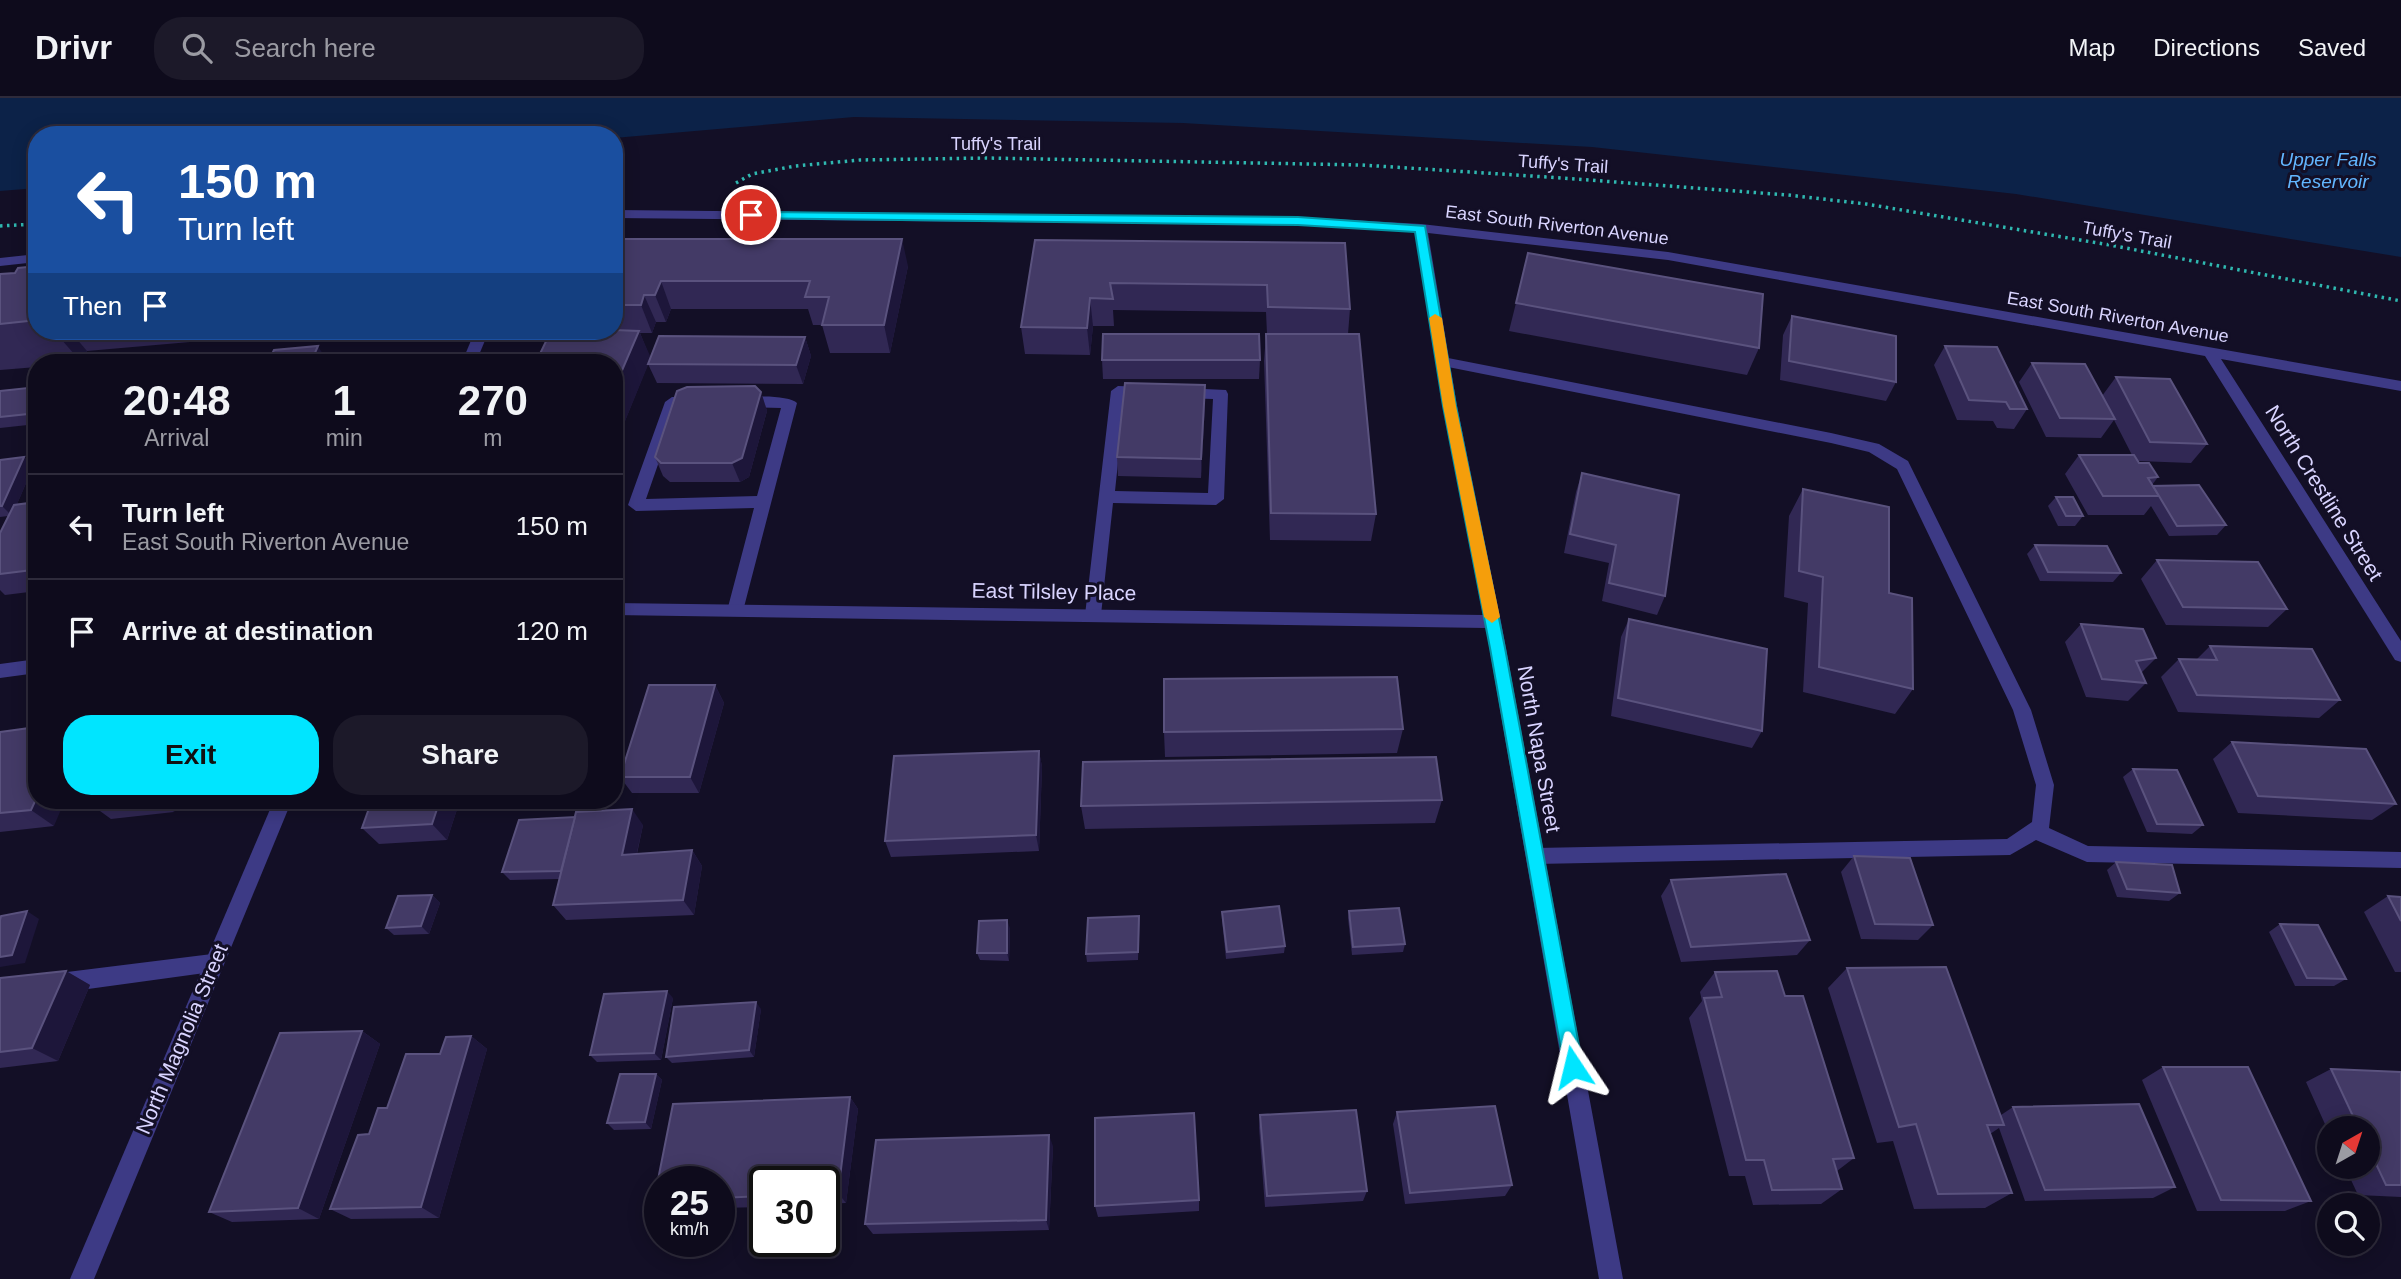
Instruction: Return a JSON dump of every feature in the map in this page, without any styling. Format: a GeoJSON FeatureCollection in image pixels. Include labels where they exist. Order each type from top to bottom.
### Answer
{"type":"FeatureCollection","features":[{"type":"Feature","properties":{"kind":"street","name":"East South Riverton Avenue"},"geometry":{"type":"LineString","coordinates":[[623,214],[1298,221],[1421,228],[1668,257],[2401,386]]}},
{"type":"Feature","properties":{"kind":"street","name":"North Napa Street"},"geometry":{"type":"LineString","coordinates":[[1421,228],[1443,362],[1536,856],[1611,1279]]}},
{"type":"Feature","properties":{"kind":"street"},"geometry":{"type":"LineString","coordinates":[[0,262],[28,259]]}},
{"type":"Feature","properties":{"kind":"street","name":"North Crestline Street"},"geometry":{"type":"LineString","coordinates":[[2210,354],[2401,655]]}},
{"type":"Feature","properties":{"kind":"street"},"geometry":{"type":"LineString","coordinates":[[1443,362],[1831,438],[1874,448],[1903,465],[2022,710],[2045,785],[2041,826],[2010,846],[1536,856]]}},
{"type":"Feature","properties":{"kind":"street"},"geometry":{"type":"LineString","coordinates":[[1093,615],[1118,391],[1221,394],[1216,499],[1107,496]]}},
{"type":"Feature","properties":{"kind":"street"},"geometry":{"type":"LineString","coordinates":[[735,611],[765,502],[790,403],[672,402],[636,505],[765,502]]}},
{"type":"Feature","properties":{"kind":"street","name":"East Tilsley Place"},"geometry":{"type":"LineString","coordinates":[[623,609],[1493,622]]}},
{"type":"Feature","properties":{"kind":"street"},"geometry":{"type":"LineString","coordinates":[[0,671],[28,667]]}},
{"type":"Feature","properties":{"kind":"street","name":"North Magnolia Street"},"geometry":{"type":"LineString","coordinates":[[82,1279],[212,963],[279,809]]}},
{"type":"Feature","properties":{"kind":"street"},"geometry":{"type":"LineString","coordinates":[[2034,830],[2087,854],[2401,860]]}},
{"type":"Feature","properties":{"kind":"street"},"geometry":{"type":"LineString","coordinates":[[38,986],[212,963]]}},
{"type":"Feature","properties":{"kind":"path","name":"Tuffy's Trail"},"geometry":{"type":"LineString","coordinates":[[728,189],[752,174],[773,168],[860,160],[987,158],[1362,165],[1575,178],[1866,204],[2151,253],[2401,301]]}},
{"type":"Feature","properties":{"kind":"path"},"geometry":{"type":"LineString","coordinates":[[0,226],[28,224]]}},
{"type":"Feature","properties":{"kind":"water","name":"Upper Falls Reservoir"},"geometry":{"type":"Polygon","coordinates":[[[0,98],[2401,98],[2401,257],[2016,194],[1592,147],[1183,123],[854,117],[623,137],[623,126],[28,126],[28,189],[0,191],[0,98]]]}},
{"type":"Feature","properties":{"kind":"building"},"geometry":{"type":"Polygon","coordinates":[[[623,239],[902,239],[884,325],[822,325],[829,297],[805,297],[810,281],[661,281],[655,295],[644,295],[641,305],[623,305],[623,239]]]}},
{"type":"Feature","properties":{"kind":"building"},"geometry":{"type":"Polygon","coordinates":[[[1035,240],[1345,243],[1350,309],[1268,307],[1267,285],[1110,283],[1113,299],[1090,298],[1087,328],[1021,327],[1035,240]]]}},
{"type":"Feature","properties":{"kind":"building"},"geometry":{"type":"Polygon","coordinates":[[[1528,253],[1763,294],[1759,348],[1516,303],[1528,253]]]}},
{"type":"Feature","properties":{"kind":"building"},"geometry":{"type":"Polygon","coordinates":[[[28,267],[28,321],[0,324],[0,274],[15,273],[18,268],[28,267]]]}},
{"type":"Feature","properties":{"kind":"building"},"geometry":{"type":"Polygon","coordinates":[[[1792,316],[1896,336],[1896,382],[1789,361],[1792,316]]]}},
{"type":"Feature","properties":{"kind":"building"},"geometry":{"type":"Polygon","coordinates":[[[623,330],[639,331],[623,368],[623,354],[540,354],[547,340],[623,340],[623,330]]]}},
{"type":"Feature","properties":{"kind":"building"},"geometry":{"type":"Polygon","coordinates":[[[1103,334],[1259,334],[1260,360],[1102,360],[1103,334]]]}},
{"type":"Feature","properties":{"kind":"building"},"geometry":{"type":"Polygon","coordinates":[[[1266,334],[1359,334],[1376,514],[1271,513],[1266,334]]]}},
{"type":"Feature","properties":{"kind":"building"},"geometry":{"type":"Polygon","coordinates":[[[659,336],[805,337],[796,365],[648,364],[659,336]]]}},
{"type":"Feature","properties":{"kind":"building"},"geometry":{"type":"Polygon","coordinates":[[[318,346],[314,354],[272,354],[274,350],[318,346]]]}},
{"type":"Feature","properties":{"kind":"building"},"geometry":{"type":"Polygon","coordinates":[[[1945,346],[1997,347],[2027,409],[2010,409],[2006,402],[1969,400],[1945,346]]]}},
{"type":"Feature","properties":{"kind":"building"},"geometry":{"type":"Polygon","coordinates":[[[2032,363],[2085,364],[2115,419],[2060,418],[2032,363]]]}},
{"type":"Feature","properties":{"kind":"building"},"geometry":{"type":"Polygon","coordinates":[[[2116,377],[2170,379],[2207,444],[2150,442],[2116,377]]]}},
{"type":"Feature","properties":{"kind":"building"},"geometry":{"type":"Polygon","coordinates":[[[1125,383],[1205,385],[1201,459],[1117,457],[1125,383]]]}},
{"type":"Feature","properties":{"kind":"building"},"geometry":{"type":"Polygon","coordinates":[[[755,386],[761,392],[742,458],[732,463],[661,463],[655,457],[677,391],[687,387],[755,386]]]}},
{"type":"Feature","properties":{"kind":"building"},"geometry":{"type":"Polygon","coordinates":[[[28,388],[28,414],[0,417],[0,391],[28,388]]]}},
{"type":"Feature","properties":{"kind":"building"},"geometry":{"type":"Polygon","coordinates":[[[2079,455],[2134,455],[2139,463],[2149,463],[2158,477],[2148,478],[2159,496],[2103,496],[2079,455]]]}},
{"type":"Feature","properties":{"kind":"building"},"geometry":{"type":"Polygon","coordinates":[[[24,457],[2,506],[0,506],[0,460],[24,457]]]}},
{"type":"Feature","properties":{"kind":"building"},"geometry":{"type":"Polygon","coordinates":[[[1582,473],[1679,495],[1665,596],[1609,583],[1616,545],[1570,534],[1582,473]]]}},
{"type":"Feature","properties":{"kind":"building"},"geometry":{"type":"Polygon","coordinates":[[[2199,485],[2226,525],[2177,526],[2153,486],[2199,485]]]}},
{"type":"Feature","properties":{"kind":"building"},"geometry":{"type":"Polygon","coordinates":[[[1803,489],[1889,507],[1889,593],[1912,598],[1913,689],[1819,667],[1823,577],[1799,571],[1803,489]]]}},
{"type":"Feature","properties":{"kind":"building"},"geometry":{"type":"Polygon","coordinates":[[[2056,497],[2073,497],[2083,516],[2066,516],[2056,497]]]}},
{"type":"Feature","properties":{"kind":"building"},"geometry":{"type":"Polygon","coordinates":[[[28,503],[28,570],[0,574],[0,533],[14,505],[28,503]]]}},
{"type":"Feature","properties":{"kind":"building"},"geometry":{"type":"Polygon","coordinates":[[[2035,545],[2107,546],[2121,573],[2048,572],[2035,545]]]}},
{"type":"Feature","properties":{"kind":"building"},"geometry":{"type":"Polygon","coordinates":[[[2157,560],[2258,562],[2287,609],[2183,607],[2157,560]]]}},
{"type":"Feature","properties":{"kind":"building"},"geometry":{"type":"Polygon","coordinates":[[[1629,619],[1767,649],[1762,731],[1618,698],[1629,619]]]}},
{"type":"Feature","properties":{"kind":"building"},"geometry":{"type":"Polygon","coordinates":[[[2081,624],[2143,629],[2156,658],[2136,661],[2146,683],[2102,679],[2081,624]]]}},
{"type":"Feature","properties":{"kind":"building"},"geometry":{"type":"Polygon","coordinates":[[[2210,646],[2312,649],[2340,700],[2197,695],[2179,659],[2217,660],[2210,646]]]}},
{"type":"Feature","properties":{"kind":"building"},"geometry":{"type":"Polygon","coordinates":[[[1397,677],[1403,729],[1164,732],[1164,679],[1397,677]]]}},
{"type":"Feature","properties":{"kind":"building"},"geometry":{"type":"Polygon","coordinates":[[[649,685],[715,685],[690,777],[623,777],[623,767],[649,685]]]}},
{"type":"Feature","properties":{"kind":"building"},"geometry":{"type":"Polygon","coordinates":[[[28,728],[28,809],[31,810],[0,813],[0,732],[28,728]]]}},
{"type":"Feature","properties":{"kind":"building"},"geometry":{"type":"Polygon","coordinates":[[[2232,742],[2366,749],[2396,804],[2258,796],[2232,742]]]}},
{"type":"Feature","properties":{"kind":"building"},"geometry":{"type":"Polygon","coordinates":[[[1039,751],[1036,835],[885,841],[894,756],[1039,751]]]}},
{"type":"Feature","properties":{"kind":"building"},"geometry":{"type":"Polygon","coordinates":[[[1436,757],[1442,800],[1081,806],[1083,762],[1436,757]]]}},
{"type":"Feature","properties":{"kind":"building"},"geometry":{"type":"Polygon","coordinates":[[[2133,769],[2177,770],[2203,825],[2157,824],[2133,769]]]}},
{"type":"Feature","properties":{"kind":"building"},"geometry":{"type":"Polygon","coordinates":[[[369,809],[437,809],[432,824],[362,828],[369,809]]]}},
{"type":"Feature","properties":{"kind":"building"},"geometry":{"type":"Polygon","coordinates":[[[632,809],[622,855],[692,850],[683,900],[553,905],[576,812],[632,809]]]}},
{"type":"Feature","properties":{"kind":"building"},"geometry":{"type":"Polygon","coordinates":[[[575,817],[561,871],[502,872],[519,820],[575,817]]]}},
{"type":"Feature","properties":{"kind":"building"},"geometry":{"type":"Polygon","coordinates":[[[1854,856],[1910,858],[1933,925],[1875,924],[1854,856]]]}},
{"type":"Feature","properties":{"kind":"building"},"geometry":{"type":"Polygon","coordinates":[[[2116,862],[2172,865],[2180,893],[2127,889],[2116,862]]]}},
{"type":"Feature","properties":{"kind":"building"},"geometry":{"type":"Polygon","coordinates":[[[1786,874],[1810,940],[1691,947],[1671,880],[1786,874]]]}},
{"type":"Feature","properties":{"kind":"building"},"geometry":{"type":"Polygon","coordinates":[[[432,895],[421,926],[386,928],[398,896],[432,895]]]}},
{"type":"Feature","properties":{"kind":"building"},"geometry":{"type":"Polygon","coordinates":[[[2388,896],[2401,897],[2401,921],[2388,896]]]}},
{"type":"Feature","properties":{"kind":"building"},"geometry":{"type":"Polygon","coordinates":[[[1279,906],[1285,946],[1227,952],[1222,912],[1279,906]]]}},
{"type":"Feature","properties":{"kind":"building"},"geometry":{"type":"Polygon","coordinates":[[[1399,908],[1405,944],[1353,947],[1349,911],[1399,908]]]}},
{"type":"Feature","properties":{"kind":"building"},"geometry":{"type":"Polygon","coordinates":[[[27,911],[12,955],[0,957],[1,916],[27,911]]]}},
{"type":"Feature","properties":{"kind":"building"},"geometry":{"type":"Polygon","coordinates":[[[1139,916],[1138,952],[1086,954],[1088,918],[1139,916]]]}},
{"type":"Feature","properties":{"kind":"building"},"geometry":{"type":"Polygon","coordinates":[[[1007,920],[1007,953],[977,953],[979,921],[1007,920]]]}},
{"type":"Feature","properties":{"kind":"building"},"geometry":{"type":"Polygon","coordinates":[[[2280,924],[2318,925],[2346,979],[2307,978],[2280,924]]]}},
{"type":"Feature","properties":{"kind":"building"},"geometry":{"type":"Polygon","coordinates":[[[1946,967],[2004,1125],[1987,1125],[2012,1193],[1938,1194],[1916,1124],[1899,1127],[1847,968],[1946,967]]]}},
{"type":"Feature","properties":{"kind":"building"},"geometry":{"type":"Polygon","coordinates":[[[66,971],[32,1048],[0,1052],[0,978],[66,971]]]}},
{"type":"Feature","properties":{"kind":"building"},"geometry":{"type":"Polygon","coordinates":[[[1777,971],[1785,996],[1803,996],[1854,1158],[1833,1159],[1842,1189],[1772,1190],[1764,1160],[1746,1160],[1704,998],[1722,997],[1715,972],[1777,971]]]}},
{"type":"Feature","properties":{"kind":"building"},"geometry":{"type":"Polygon","coordinates":[[[667,991],[654,1053],[590,1055],[604,994],[667,991]]]}},
{"type":"Feature","properties":{"kind":"building"},"geometry":{"type":"Polygon","coordinates":[[[756,1002],[749,1050],[666,1057],[674,1007],[756,1002]]]}},
{"type":"Feature","properties":{"kind":"building"},"geometry":{"type":"Polygon","coordinates":[[[362,1031],[298,1208],[209,1212],[280,1033],[362,1031]]]}},
{"type":"Feature","properties":{"kind":"building"},"geometry":{"type":"Polygon","coordinates":[[[471,1036],[421,1207],[330,1209],[358,1135],[369,1134],[378,1108],[387,1108],[406,1054],[440,1054],[446,1037],[471,1036]]]}},
{"type":"Feature","properties":{"kind":"building"},"geometry":{"type":"Polygon","coordinates":[[[2163,1067],[2248,1067],[2311,1201],[2221,1200],[2163,1067]]]}},
{"type":"Feature","properties":{"kind":"building"},"geometry":{"type":"Polygon","coordinates":[[[2331,1069],[2401,1072],[2401,1185],[2386,1185],[2380,1172],[2380,1116],[2353,1116],[2331,1069]]]}},
{"type":"Feature","properties":{"kind":"building"},"geometry":{"type":"Polygon","coordinates":[[[620,1074],[656,1074],[645,1122],[607,1123],[620,1074]]]}},
{"type":"Feature","properties":{"kind":"building"},"geometry":{"type":"Polygon","coordinates":[[[850,1097],[840,1177],[840,1166],[749,1166],[749,1197],[735,1197],[735,1166],[661,1166],[673,1104],[850,1097]]]}},
{"type":"Feature","properties":{"kind":"building"},"geometry":{"type":"Polygon","coordinates":[[[2139,1104],[2175,1187],[2045,1190],[2013,1107],[2139,1104]]]}},
{"type":"Feature","properties":{"kind":"building"},"geometry":{"type":"Polygon","coordinates":[[[1495,1106],[1512,1185],[1410,1193],[1397,1112],[1495,1106]]]}},
{"type":"Feature","properties":{"kind":"building"},"geometry":{"type":"Polygon","coordinates":[[[1356,1110],[1367,1191],[1267,1196],[1260,1115],[1356,1110]]]}},
{"type":"Feature","properties":{"kind":"building"},"geometry":{"type":"Polygon","coordinates":[[[1194,1113],[1199,1200],[1095,1206],[1095,1118],[1194,1113]]]}},
{"type":"Feature","properties":{"kind":"building"},"geometry":{"type":"Polygon","coordinates":[[[1049,1135],[1046,1220],[865,1224],[876,1140],[1049,1135]]]}},
{"type":"Feature","properties":{"kind":"slow traffic"},"geometry":{"type":"LineString","coordinates":[[1435,318],[1492,617]]}},
{"type":"Feature","properties":{"kind":"route"},"geometry":{"type":"LineString","coordinates":[[751,215],[1298,221],[1421,228],[1450,406],[1498,648],[1573,1067]]}}]}
